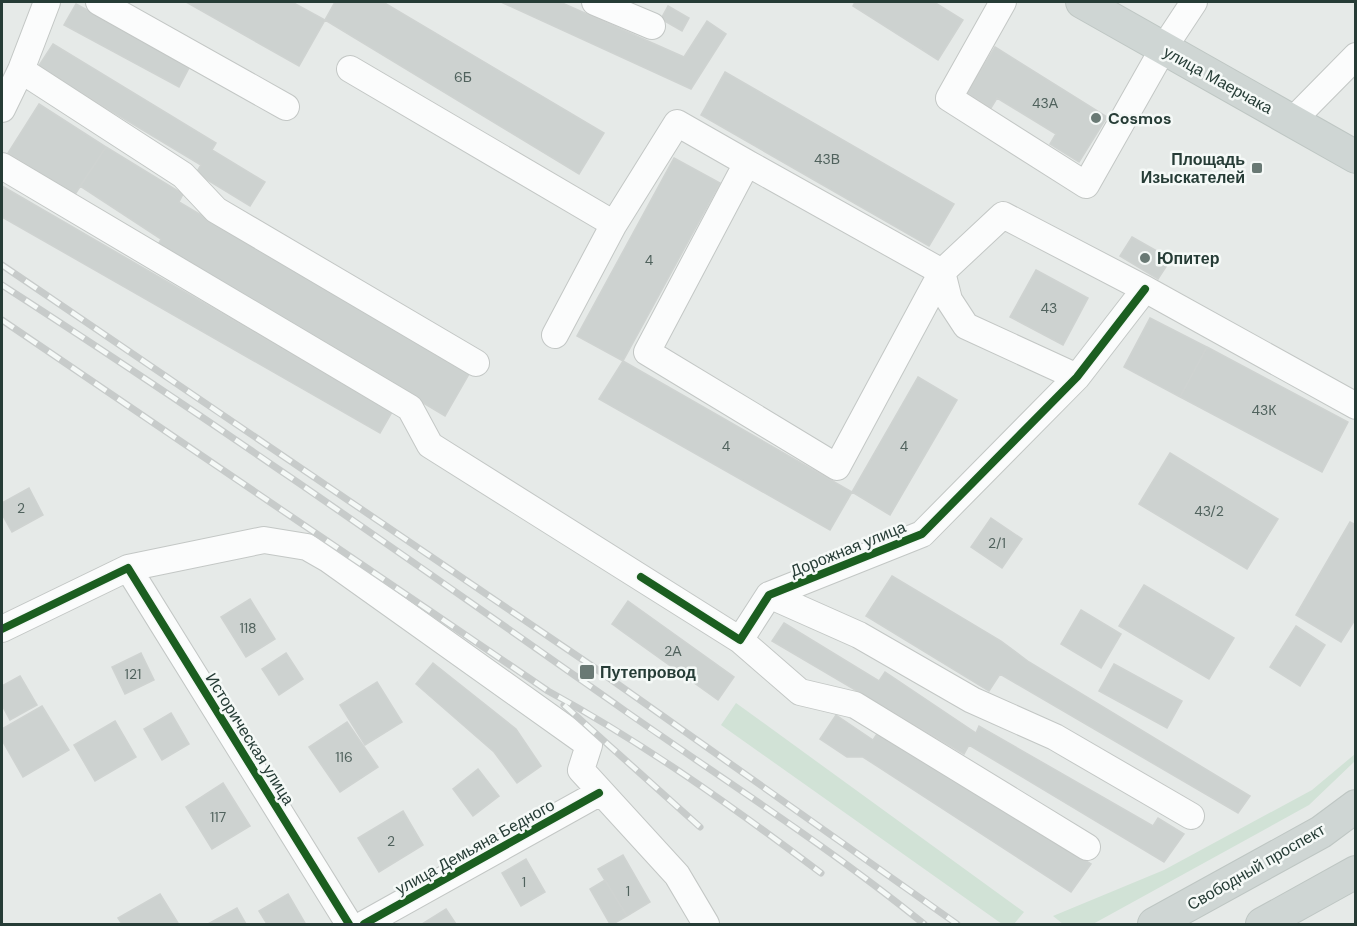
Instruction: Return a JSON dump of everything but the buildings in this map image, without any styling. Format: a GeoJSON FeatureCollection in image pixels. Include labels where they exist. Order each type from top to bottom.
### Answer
{"type":"FeatureCollection","features":[{"type":"Feature","properties":{"kind":"main road","name":"улица Маерчака"},"geometry":{"type":"LineString","coordinates":[[1082,2],[1356,158]]}},
{"type":"Feature","properties":{"kind":"main road","name":"Свободный проспект"},"geometry":{"type":"LineString","coordinates":[[1154,924],[1321,832],[1356,806]]}},
{"type":"Feature","properties":{"kind":"main road"},"geometry":{"type":"LineString","coordinates":[[1262,924],[1356,872]]}},
{"type":"Feature","properties":{"kind":"street"},"geometry":{"type":"LineString","coordinates":[[2,109],[21,70],[47,2]]}},
{"type":"Feature","properties":{"kind":"street"},"geometry":{"type":"LineString","coordinates":[[99,2],[286,106]]}},
{"type":"Feature","properties":{"kind":"street"},"geometry":{"type":"LineString","coordinates":[[595,2],[652,26]]}},
{"type":"Feature","properties":{"kind":"street"},"geometry":{"type":"LineString","coordinates":[[1003,2],[949,98],[1086,185],[1163,49],[1194,2]]}},
{"type":"Feature","properties":{"kind":"street"},"geometry":{"type":"LineString","coordinates":[[1292,121],[1356,56]]}},
{"type":"Feature","properties":{"kind":"street"},"geometry":{"type":"LineString","coordinates":[[350,69],[614,225]]}},
{"type":"Feature","properties":{"kind":"street"},"geometry":{"type":"LineString","coordinates":[[21,70],[183,175],[216,210],[476,363]]}},
{"type":"Feature","properties":{"kind":"street"},"geometry":{"type":"LineString","coordinates":[[555,335],[614,225],[677,123],[942,272],[949,300],[966,326],[1077,376]]}},
{"type":"Feature","properties":{"kind":"street"},"geometry":{"type":"LineString","coordinates":[[747,163],[647,352],[837,467],[942,272],[1003,215],[1144,289],[1265,346],[1356,406]]}},
{"type":"Feature","properties":{"kind":"street"},"geometry":{"type":"LineString","coordinates":[[2,166],[410,408],[430,445],[740,640],[800,692],[855,705],[1087,847]]}},
{"type":"Feature","properties":{"kind":"street","name":"Дорожная улица"},"geometry":{"type":"LineString","coordinates":[[769,595],[922,534],[1077,376],[1144,289]]}},
{"type":"Feature","properties":{"kind":"street"},"geometry":{"type":"LineString","coordinates":[[2,629],[128,568],[264,540],[307,547],[328,559],[589,745],[581,770],[599,793],[677,875],[706,924]]}},
{"type":"Feature","properties":{"kind":"street","name":"Историческая улица"},"geometry":{"type":"LineString","coordinates":[[128,568],[348,924]]}},
{"type":"Feature","properties":{"kind":"street"},"geometry":{"type":"LineString","coordinates":[[740,640],[769,595],[859,635],[972,700],[1055,737],[1191,816]]}},
{"type":"Feature","properties":{"kind":"street","name":"улица Демьяна Бедного"},"geometry":{"type":"LineString","coordinates":[[364,924],[599,793]]}},
{"type":"Feature","properties":{"kind":"green space"},"geometry":{"type":"Polygon","coordinates":[[[736,703],[1024,912],[1014,924],[1002,924],[721,725],[736,703]]]}},
{"type":"Feature","properties":{"kind":"green space"},"geometry":{"type":"Polygon","coordinates":[[[1355,754],[1355,761],[1309,805],[1093,924],[1063,924],[1053,916],[1164,870],[1312,790],[1355,754]]]}},
{"type":"Feature","properties":{"kind":"railway"},"geometry":{"type":"LineString","coordinates":[[2,265],[592,666],[957,924]]}},
{"type":"Feature","properties":{"kind":"railway"},"geometry":{"type":"LineString","coordinates":[[2,285],[236,440],[390,546],[813,840],[924,924]]}},
{"type":"Feature","properties":{"kind":"railway"},"geometry":{"type":"LineString","coordinates":[[2,320],[548,691],[584,711],[688,777],[821,873]]}},
{"type":"Feature","properties":{"kind":"railway"},"geometry":{"type":"LineString","coordinates":[[564,705],[700,827]]}},
{"type":"Feature","properties":{"kind":"cycle path"},"geometry":{"type":"LineString","coordinates":[[641,577],[740,640],[769,595],[922,534],[1077,377],[1145,289]]}},
{"type":"Feature","properties":{"kind":"cycle path"},"geometry":{"type":"LineString","coordinates":[[2,629],[128,568],[349,924]]}},
{"type":"Feature","properties":{"kind":"cycle path"},"geometry":{"type":"LineString","coordinates":[[364,924],[599,793]]}},
{"type":"Feature","properties":{"kind":"place","name":"Cosmos"},"geometry":{"type":"Point","coordinates":[1096,118]}},
{"type":"Feature","properties":{"kind":"place","name":"Площадь Изыскателей"},"geometry":{"type":"Point","coordinates":[1257,168]}},
{"type":"Feature","properties":{"kind":"place","name":"Юпитер"},"geometry":{"type":"Point","coordinates":[1145,258]}},
{"type":"Feature","properties":{"kind":"place","name":"Путепровод"},"geometry":{"type":"Point","coordinates":[587,672]}}]}
